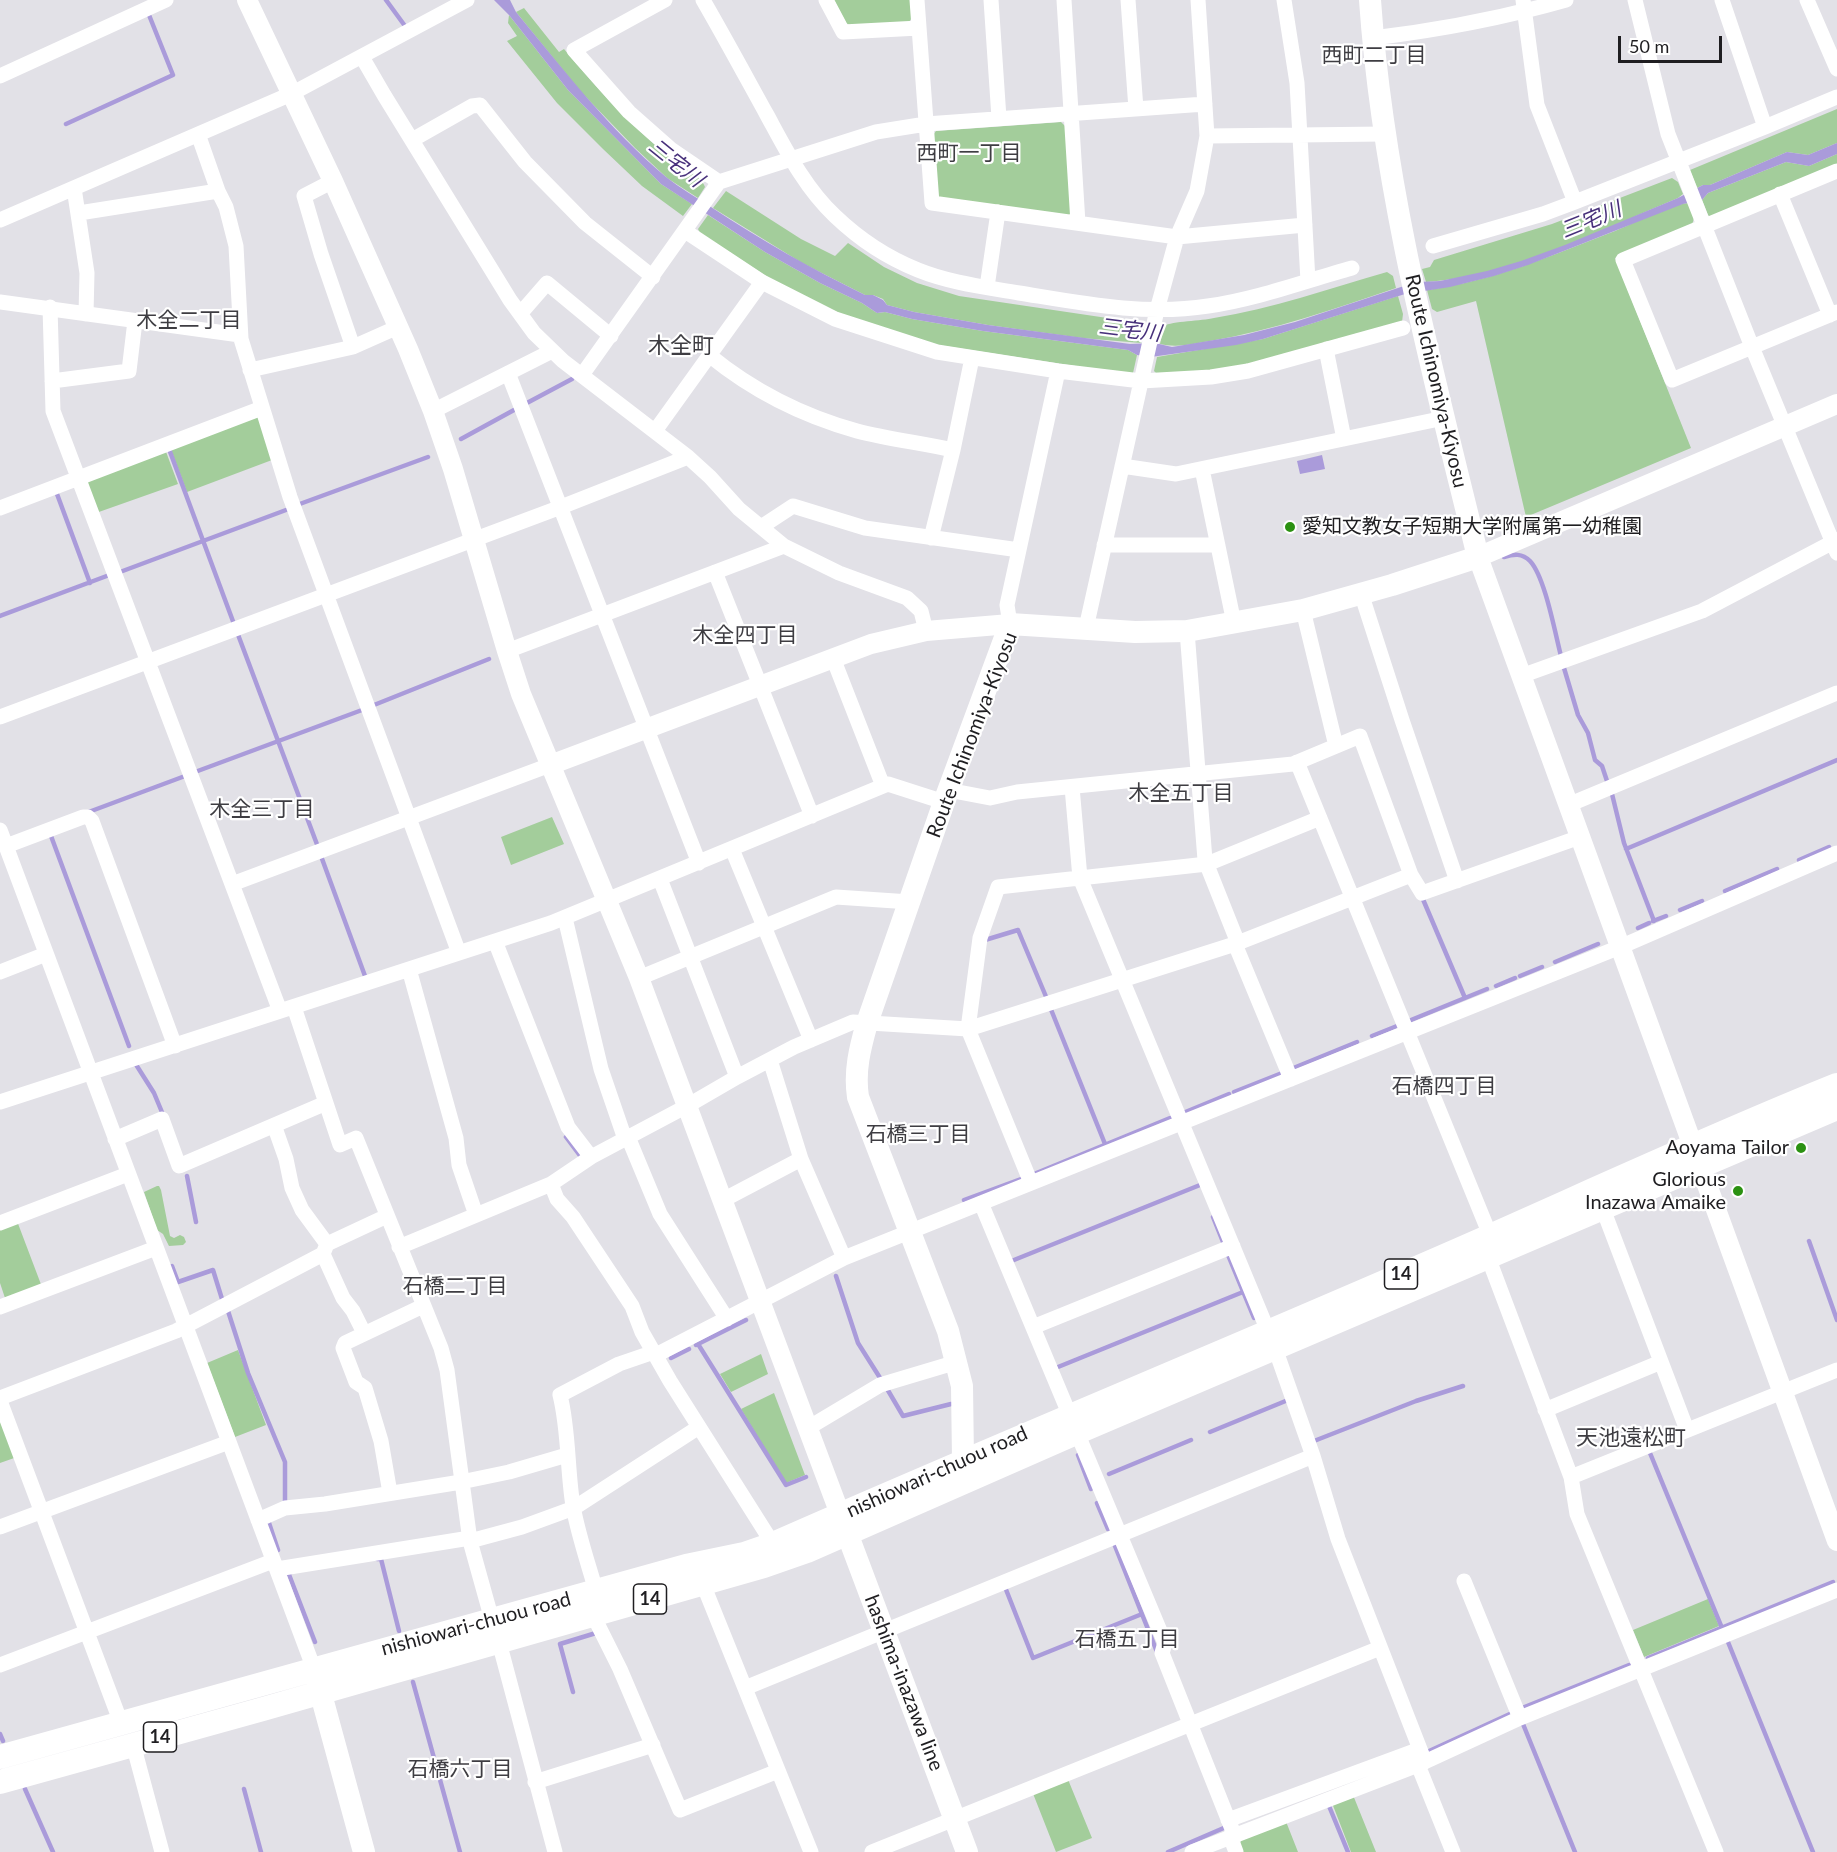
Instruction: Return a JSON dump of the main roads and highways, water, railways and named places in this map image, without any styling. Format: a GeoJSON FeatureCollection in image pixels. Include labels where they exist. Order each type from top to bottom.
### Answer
{"type":"FeatureCollection","features":[{"type":"Feature","properties":{"kind":"main road","name":"Route Ichinomiya-Kiyosu"},"geometry":{"type":"LineString","coordinates":[[963,1460],[962,1386],[957,1362],[948,1331],[858,1097],[855,1080],[858,1055],[867,1023],[946,796],[1010,624],[1135,632],[1187,631],[1303,610],[1478,557],[1411,271],[1385,134],[1370,0]]}},
{"type":"Feature","properties":{"kind":"main road","name":"nishiowari-chuou road"},"geometry":{"type":"LineString","coordinates":[[1489,1246],[1603,1209],[1696,1157],[1837,1085]]}},
{"type":"Feature","properties":{"kind":"main road","name":"nishiowari-chuou road"},"geometry":{"type":"LineString","coordinates":[[0,1782],[321,1693],[495,1631],[596,1591],[686,1566],[744,1554],[929,1496],[1073,1424],[1696,1157],[1837,1108]]}},
{"type":"Feature","properties":{"kind":"main road","name":"nishiowari-chuou road"},"geometry":{"type":"LineString","coordinates":[[0,1757],[314,1669],[495,1631],[593,1615],[764,1566],[963,1460],[1073,1424]]}},
{"type":"Feature","properties":{"kind":"main road","name":"hashima-inazawa line"},"geometry":{"type":"LineString","coordinates":[[843,1524],[968,1852]]}},
{"type":"Feature","properties":{"kind":"main road"},"geometry":{"type":"LineString","coordinates":[[314,1669],[364,1852]]}},
{"type":"Feature","properties":{"kind":"waterway"},"geometry":{"type":"LineString","coordinates":[[386,0],[405,26]]}},
{"type":"Feature","properties":{"kind":"waterway"},"geometry":{"type":"LineString","coordinates":[[66,124],[173,75],[149,15]]}},
{"type":"Feature","properties":{"kind":"waterway"},"geometry":{"type":"LineString","coordinates":[[525,404],[572,379]]}},
{"type":"Feature","properties":{"kind":"waterway"},"geometry":{"type":"LineString","coordinates":[[461,439],[514,410]]}},
{"type":"Feature","properties":{"kind":"waterway"},"geometry":{"type":"LineString","coordinates":[[169,449],[234,624]]}},
{"type":"Feature","properties":{"kind":"waterway"},"geometry":{"type":"LineString","coordinates":[[297,505],[428,457]]}},
{"type":"Feature","properties":{"kind":"waterway"},"geometry":{"type":"LineString","coordinates":[[57,494],[90,583]]}},
{"type":"Feature","properties":{"kind":"waterway"},"geometry":{"type":"LineString","coordinates":[[120,572],[286,510]]}},
{"type":"Feature","properties":{"kind":"waterway"},"geometry":{"type":"LineString","coordinates":[[1504,557],[1521,555],[1527,558],[1535,569],[1545,592],[1561,656]]}},
{"type":"Feature","properties":{"kind":"waterway"},"geometry":{"type":"LineString","coordinates":[[0,616],[112,574]]}},
{"type":"Feature","properties":{"kind":"waterway"},"geometry":{"type":"LineString","coordinates":[[237,632],[318,847]]}},
{"type":"Feature","properties":{"kind":"waterway"},"geometry":{"type":"LineString","coordinates":[[374,705],[489,659]]}},
{"type":"Feature","properties":{"kind":"waterway"},"geometry":{"type":"LineString","coordinates":[[1564,668],[1578,715],[1588,733],[1595,760],[1602,766],[1608,784]]}},
{"type":"Feature","properties":{"kind":"waterway"},"geometry":{"type":"LineString","coordinates":[[195,772],[362,710]]}},
{"type":"Feature","properties":{"kind":"waterway"},"geometry":{"type":"LineString","coordinates":[[1626,849],[1837,760]]}},
{"type":"Feature","properties":{"kind":"waterway"},"geometry":{"type":"LineString","coordinates":[[86,813],[185,776]]}},
{"type":"Feature","properties":{"kind":"waterway"},"geometry":{"type":"LineString","coordinates":[[1612,794],[1624,843],[1654,921]]}},
{"type":"Feature","properties":{"kind":"waterway"},"geometry":{"type":"LineString","coordinates":[[51,836],[129,1046]]}},
{"type":"Feature","properties":{"kind":"waterway"},"geometry":{"type":"LineString","coordinates":[[1799,860],[1829,847]]}},
{"type":"Feature","properties":{"kind":"waterway"},"geometry":{"type":"LineString","coordinates":[[321,856],[365,976]]}},
{"type":"Feature","properties":{"kind":"waterway"},"geometry":{"type":"LineString","coordinates":[[1725,891],[1777,869]]}},
{"type":"Feature","properties":{"kind":"waterway"},"geometry":{"type":"LineString","coordinates":[[1422,897],[1465,998]]}},
{"type":"Feature","properties":{"kind":"waterway"},"geometry":{"type":"LineString","coordinates":[[1680,910],[1702,901]]}},
{"type":"Feature","properties":{"kind":"waterway"},"geometry":{"type":"LineString","coordinates":[[1653,921],[1666,916]]}},
{"type":"Feature","properties":{"kind":"waterway"},"geometry":{"type":"LineString","coordinates":[[1638,928],[1649,923]]}},
{"type":"Feature","properties":{"kind":"waterway"},"geometry":{"type":"LineString","coordinates":[[985,940],[1018,930],[1047,999]]}},
{"type":"Feature","properties":{"kind":"waterway"},"geometry":{"type":"LineString","coordinates":[[1555,962],[1598,944]]}},
{"type":"Feature","properties":{"kind":"waterway"},"geometry":{"type":"LineString","coordinates":[[1520,976],[1542,967]]}},
{"type":"Feature","properties":{"kind":"waterway"},"geometry":{"type":"LineString","coordinates":[[1496,986],[1515,978]]}},
{"type":"Feature","properties":{"kind":"waterway"},"geometry":{"type":"LineString","coordinates":[[1411,1020],[1487,989]]}},
{"type":"Feature","properties":{"kind":"waterway"},"geometry":{"type":"LineString","coordinates":[[1050,1007],[1105,1144]]}},
{"type":"Feature","properties":{"kind":"waterway"},"geometry":{"type":"LineString","coordinates":[[1372,1036],[1397,1026]]}},
{"type":"Feature","properties":{"kind":"waterway"},"geometry":{"type":"LineString","coordinates":[[1291,1069],[1357,1042]]}},
{"type":"Feature","properties":{"kind":"waterway"},"geometry":{"type":"LineString","coordinates":[[135,1063],[154,1093],[164,1117]]}},
{"type":"Feature","properties":{"kind":"waterway"},"geometry":{"type":"LineString","coordinates":[[1234,1092],[1282,1073]]}},
{"type":"Feature","properties":{"kind":"waterway"},"geometry":{"type":"LineString","coordinates":[[1183,1113],[1229,1094]]}},
{"type":"Feature","properties":{"kind":"waterway"},"geometry":{"type":"LineString","coordinates":[[1034,1174],[1170,1118]]}},
{"type":"Feature","properties":{"kind":"waterway"},"geometry":{"type":"LineString","coordinates":[[566,1137],[581,1157]]}},
{"type":"Feature","properties":{"kind":"waterway"},"geometry":{"type":"LineString","coordinates":[[187,1176],[196,1222]]}},
{"type":"Feature","properties":{"kind":"waterway"},"geometry":{"type":"LineString","coordinates":[[964,1200],[1021,1179]]}},
{"type":"Feature","properties":{"kind":"waterway"},"geometry":{"type":"LineString","coordinates":[[1009,1262],[1200,1185]]}},
{"type":"Feature","properties":{"kind":"waterway"},"geometry":{"type":"LineString","coordinates":[[1213,1217],[1223,1242]]}},
{"type":"Feature","properties":{"kind":"waterway"},"geometry":{"type":"LineString","coordinates":[[1809,1241],[1837,1320]]}},
{"type":"Feature","properties":{"kind":"waterway"},"geometry":{"type":"LineString","coordinates":[[1228,1255],[1254,1318]]}},
{"type":"Feature","properties":{"kind":"waterway"},"geometry":{"type":"LineString","coordinates":[[172,1266],[178,1282],[213,1270],[222,1299]]}},
{"type":"Feature","properties":{"kind":"waterway"},"geometry":{"type":"LineString","coordinates":[[836,1276],[858,1343],[882,1381]]}},
{"type":"Feature","properties":{"kind":"waterway"},"geometry":{"type":"LineString","coordinates":[[1058,1367],[1243,1292]]}},
{"type":"Feature","properties":{"kind":"waterway"},"geometry":{"type":"LineString","coordinates":[[228,1311],[248,1373],[285,1462],[285,1505]]}},
{"type":"Feature","properties":{"kind":"waterway"},"geometry":{"type":"LineString","coordinates":[[696,1345],[746,1320]]}},
{"type":"Feature","properties":{"kind":"waterway"},"geometry":{"type":"LineString","coordinates":[[698,1344],[786,1485],[806,1477]]}},
{"type":"Feature","properties":{"kind":"waterway"},"geometry":{"type":"LineString","coordinates":[[671,1358],[689,1349]]}},
{"type":"Feature","properties":{"kind":"waterway"},"geometry":{"type":"LineString","coordinates":[[1314,1441],[1416,1401],[1463,1386]]}},
{"type":"Feature","properties":{"kind":"waterway"},"geometry":{"type":"LineString","coordinates":[[886,1387],[903,1416],[951,1404]]}},
{"type":"Feature","properties":{"kind":"waterway"},"geometry":{"type":"LineString","coordinates":[[1210,1432],[1288,1400]]}},
{"type":"Feature","properties":{"kind":"waterway"},"geometry":{"type":"LineString","coordinates":[[1109,1474],[1191,1440]]}},
{"type":"Feature","properties":{"kind":"waterway"},"geometry":{"type":"LineString","coordinates":[[1650,1453],[1722,1628]]}},
{"type":"Feature","properties":{"kind":"waterway"},"geometry":{"type":"LineString","coordinates":[[1078,1455],[1091,1489]]}},
{"type":"Feature","properties":{"kind":"waterway"},"geometry":{"type":"LineString","coordinates":[[1097,1503],[1108,1529]]}},
{"type":"Feature","properties":{"kind":"waterway"},"geometry":{"type":"LineString","coordinates":[[268,1520],[278,1550]]}},
{"type":"Feature","properties":{"kind":"waterway"},"geometry":{"type":"LineString","coordinates":[[1115,1546],[1157,1652]]}},
{"type":"Feature","properties":{"kind":"waterway"},"geometry":{"type":"LineString","coordinates":[[377,1559],[381,1559],[399,1631]]}},
{"type":"Feature","properties":{"kind":"waterway"},"geometry":{"type":"LineString","coordinates":[[292,1572],[288,1572],[315,1642]]}},
{"type":"Feature","properties":{"kind":"waterway"},"geometry":{"type":"LineString","coordinates":[[1648,1658],[1833,1582]]}},
{"type":"Feature","properties":{"kind":"waterway"},"geometry":{"type":"LineString","coordinates":[[1005,1587],[1033,1658],[1142,1614]]}},
{"type":"Feature","properties":{"kind":"waterway"},"geometry":{"type":"LineString","coordinates":[[573,1692],[560,1644],[596,1633]]}},
{"type":"Feature","properties":{"kind":"waterway"},"geometry":{"type":"LineString","coordinates":[[1728,1642],[1813,1852]]}},
{"type":"Feature","properties":{"kind":"waterway"},"geometry":{"type":"LineString","coordinates":[[1522,1708],[1629,1665]]}},
{"type":"Feature","properties":{"kind":"waterway"},"geometry":{"type":"LineString","coordinates":[[413,1682],[460,1852]]}},
{"type":"Feature","properties":{"kind":"waterway"},"geometry":{"type":"LineString","coordinates":[[1427,1752],[1512,1713]]}},
{"type":"Feature","properties":{"kind":"waterway"},"geometry":{"type":"LineString","coordinates":[[1523,1724],[1575,1852]]}},
{"type":"Feature","properties":{"kind":"waterway"},"geometry":{"type":"LineString","coordinates":[[0,1734],[3,1741]]}},
{"type":"Feature","properties":{"kind":"waterway"},"geometry":{"type":"LineString","coordinates":[[25,1789],[53,1852]]}},
{"type":"Feature","properties":{"kind":"waterway"},"geometry":{"type":"LineString","coordinates":[[244,1789],[261,1852]]}},
{"type":"Feature","properties":{"kind":"waterway"},"geometry":{"type":"LineString","coordinates":[[1329,1806],[1348,1852]]}},
{"type":"Feature","properties":{"kind":"waterway"},"geometry":{"type":"LineString","coordinates":[[1168,1852],[1226,1827]]}},
{"type":"Feature","properties":{"kind":"place","name":"愛知文教女子短期大学附属第一幼稚園"},"geometry":{"type":"Point","coordinates":[1290,527]}},
{"type":"Feature","properties":{"kind":"place","name":"Aoyama Tailor"},"geometry":{"type":"Point","coordinates":[1801,1148]}},
{"type":"Feature","properties":{"kind":"place","name":"Glorious Inazawa Amaike"},"geometry":{"type":"Point","coordinates":[1738,1191]}},
{"type":"Feature","properties":{"kind":"district","name":"西町二丁目"},"geometry":{"type":"Point","coordinates":[1374,55]}},
{"type":"Feature","properties":{"kind":"district","name":"西町一丁目"},"geometry":{"type":"Point","coordinates":[969,153]}},
{"type":"Feature","properties":{"kind":"district","name":"木全二丁目"},"geometry":{"type":"Point","coordinates":[189,320]}},
{"type":"Feature","properties":{"kind":"district","name":"木全町"},"geometry":{"type":"Point","coordinates":[681,346]}},
{"type":"Feature","properties":{"kind":"district","name":"木全四丁目"},"geometry":{"type":"Point","coordinates":[745,635]}},
{"type":"Feature","properties":{"kind":"district","name":"木全五丁目"},"geometry":{"type":"Point","coordinates":[1181,793]}},
{"type":"Feature","properties":{"kind":"district","name":"木全三丁目"},"geometry":{"type":"Point","coordinates":[262,809]}},
{"type":"Feature","properties":{"kind":"district","name":"石橋四丁目"},"geometry":{"type":"Point","coordinates":[1444,1086]}},
{"type":"Feature","properties":{"kind":"district","name":"石橋三丁目"},"geometry":{"type":"Point","coordinates":[918,1134]}},
{"type":"Feature","properties":{"kind":"district","name":"石橋二丁目"},"geometry":{"type":"Point","coordinates":[455,1286]}},
{"type":"Feature","properties":{"kind":"district","name":"天池遠松町"},"geometry":{"type":"Point","coordinates":[1631,1438]}},
{"type":"Feature","properties":{"kind":"district","name":"石橋五丁目"},"geometry":{"type":"Point","coordinates":[1127,1639]}},
{"type":"Feature","properties":{"kind":"district","name":"石橋六丁目"},"geometry":{"type":"Point","coordinates":[460,1769]}},
{"type":"Feature","properties":{"kind":"water label","name":"三宅川"},"geometry":{"type":"Point","coordinates":[676,163]}},
{"type":"Feature","properties":{"kind":"water label","name":"三宅川"},"geometry":{"type":"Point","coordinates":[1591,220]}},
{"type":"Feature","properties":{"kind":"water label","name":"三宅川"},"geometry":{"type":"Point","coordinates":[1130,330]}}]}
